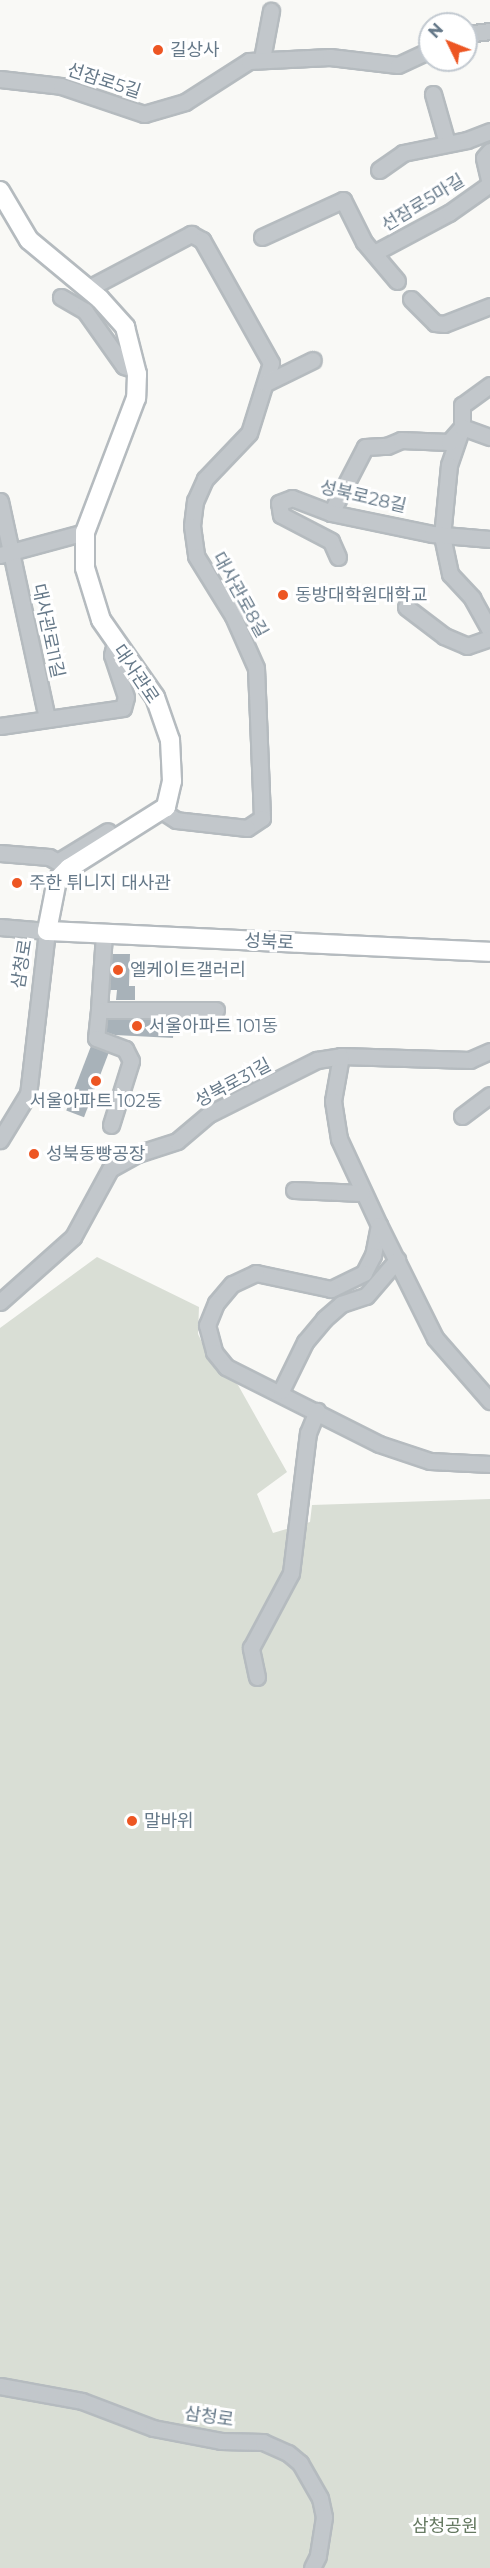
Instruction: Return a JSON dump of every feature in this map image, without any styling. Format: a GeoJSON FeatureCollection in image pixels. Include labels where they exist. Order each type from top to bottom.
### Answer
{"type":"FeatureCollection","features":[{"type":"Feature","properties":{"kind":"main road","name":"대사관로"},"geometry":{"type":"LineString","coordinates":[[0,191],[29,240],[87,289],[125,327],[136,370],[134,406],[85,532],[85,568],[101,620],[155,697],[170,740],[172,781],[162,811]]}},
{"type":"Feature","properties":{"kind":"main road"},"geometry":{"type":"LineString","coordinates":[[47,931],[57,880],[64,864],[162,811]]}},
{"type":"Feature","properties":{"kind":"main road","name":"성북로"},"geometry":{"type":"LineString","coordinates":[[47,931],[490,952]]}},
{"type":"Feature","properties":{"kind":"street"},"geometry":{"type":"LineString","coordinates":[[262,60],[271,11]]}},
{"type":"Feature","properties":{"kind":"street","name":"선잠로5길"},"geometry":{"type":"LineString","coordinates":[[0,79],[61,86],[144,114],[185,102],[220,76],[249,61],[330,57],[398,65],[418,56]]}},
{"type":"Feature","properties":{"kind":"street"},"geometry":{"type":"LineString","coordinates":[[433,94],[447,143]]}},
{"type":"Feature","properties":{"kind":"street"},"geometry":{"type":"LineString","coordinates":[[379,170],[403,153],[490,131]]}},
{"type":"Feature","properties":{"kind":"street","name":"선잠로5마길"},"geometry":{"type":"LineString","coordinates":[[374,253],[449,213],[490,184],[484,158],[490,151]]}},
{"type":"Feature","properties":{"kind":"street","name":"선잠로5마길"},"geometry":{"type":"LineString","coordinates":[[262,237],[343,200],[374,253],[397,281]]}},
{"type":"Feature","properties":{"kind":"street","name":"대사관로8길"},"geometry":{"type":"LineString","coordinates":[[87,289],[191,234],[202,240],[271,363],[249,433],[205,479],[195,501],[192,526],[196,556],[233,616],[256,668],[262,818],[247,828],[176,820],[162,811]]}},
{"type":"Feature","properties":{"kind":"street"},"geometry":{"type":"LineString","coordinates":[[61,297],[85,311],[124,366],[136,370]]}},
{"type":"Feature","properties":{"kind":"street"},"geometry":{"type":"LineString","coordinates":[[411,300],[435,323],[444,324],[490,306]]}},
{"type":"Feature","properties":{"kind":"street"},"geometry":{"type":"LineString","coordinates":[[266,383],[313,360]]}},
{"type":"Feature","properties":{"kind":"street"},"geometry":{"type":"LineString","coordinates":[[490,385],[462,405],[462,427],[449,465],[442,536],[450,574],[472,598],[490,630]]}},
{"type":"Feature","properties":{"kind":"street"},"geometry":{"type":"LineString","coordinates":[[462,427],[490,436]]}},
{"type":"Feature","properties":{"kind":"street"},"geometry":{"type":"LineString","coordinates":[[331,513],[365,447],[401,440],[449,442],[462,427]]}},
{"type":"Feature","properties":{"kind":"street","name":"성북로28길"},"geometry":{"type":"LineString","coordinates":[[338,557],[331,541],[287,520],[278,509],[279,502],[292,498],[331,513],[442,536],[490,539]]}},
{"type":"Feature","properties":{"kind":"street","name":"대사관로11길"},"geometry":{"type":"LineString","coordinates":[[0,501],[6,553],[47,718]]}},
{"type":"Feature","properties":{"kind":"street"},"geometry":{"type":"LineString","coordinates":[[6,553],[85,532]]}},
{"type":"Feature","properties":{"kind":"street"},"geometry":{"type":"LineString","coordinates":[[406,608],[444,636],[467,646],[490,638]]}},
{"type":"Feature","properties":{"kind":"street"},"geometry":{"type":"LineString","coordinates":[[0,726],[123,708],[126,697],[112,655],[115,643]]}},
{"type":"Feature","properties":{"kind":"street"},"geometry":{"type":"LineString","coordinates":[[0,853],[64,864],[108,831]]}},
{"type":"Feature","properties":{"kind":"street"},"geometry":{"type":"LineString","coordinates":[[0,927],[47,931]]}},
{"type":"Feature","properties":{"kind":"street","name":"삼청로"},"geometry":{"type":"LineString","coordinates":[[0,1140],[28,1094],[47,931]]}},
{"type":"Feature","properties":{"kind":"street"},"geometry":{"type":"LineString","coordinates":[[104,934],[96,1038],[130,1053],[111,1125]]}},
{"type":"Feature","properties":{"kind":"street"},"geometry":{"type":"LineString","coordinates":[[99,1010],[216,1010]]}},
{"type":"Feature","properties":{"kind":"street","name":"성북로31길"},"geometry":{"type":"LineString","coordinates":[[0,1302],[73,1237],[110,1169],[137,1154],[177,1141],[209,1114],[317,1060],[341,1056],[470,1060],[490,1051]]}},
{"type":"Feature","properties":{"kind":"street"},"geometry":{"type":"LineString","coordinates":[[341,1056],[333,1101],[337,1130],[362,1193],[435,1338],[490,1401]]}},
{"type":"Feature","properties":{"kind":"street"},"geometry":{"type":"LineString","coordinates":[[462,1116],[490,1095]]}},
{"type":"Feature","properties":{"kind":"street"},"geometry":{"type":"LineString","coordinates":[[294,1190],[362,1193]]}},
{"type":"Feature","properties":{"kind":"street"},"geometry":{"type":"LineString","coordinates":[[379,1225],[373,1255],[364,1273],[331,1289],[256,1273],[232,1284],[216,1303],[207,1325],[214,1352],[245,1378],[280,1391],[379,1444],[430,1461],[490,1464]]}},
{"type":"Feature","properties":{"kind":"street"},"geometry":{"type":"LineString","coordinates":[[280,1391],[305,1342],[324,1319],[340,1304],[366,1296],[397,1260]]}},
{"type":"Feature","properties":{"kind":"street"},"geometry":{"type":"LineString","coordinates":[[256,1677],[251,1648],[291,1573],[308,1433],[317,1411]]}},
{"type":"Feature","properties":{"kind":"street","name":"삼청로"},"geometry":{"type":"LineString","coordinates":[[0,2386],[82,2401],[153,2428],[263,2442],[288,2453],[300,2463],[320,2498],[324,2517],[318,2556],[312,2568]]}},
{"type":"Feature","properties":{"kind":"green space","name":"삼청공원"},"geometry":{"type":"Polygon","coordinates":[[[97,1257],[199,1307],[198,1334],[211,1361],[238,1385],[287,1472],[257,1494],[273,1533],[310,1522],[312,1505],[490,1499],[490,2568],[0,2568],[0,1328],[97,1257]]]}},
{"type":"Feature","properties":{"kind":"building","name":"엘케이트갤러리"},"geometry":{"type":"Polygon","coordinates":[[[112,954],[130,954],[129,986],[135,986],[135,1000],[116,1000],[117,990],[110,990],[112,954]]]}},
{"type":"Feature","properties":{"kind":"building","name":"서울아파트 101동"},"geometry":{"type":"Polygon","coordinates":[[[108,1020],[174,1020],[173,1038],[115,1035],[106,1032],[108,1020]]]}},
{"type":"Feature","properties":{"kind":"building"},"geometry":{"type":"Polygon","coordinates":[[[91,1046],[109,1053],[84,1117],[66,1110],[91,1046]]]}},
{"type":"Feature","properties":{"kind":"place","name":"길상사"},"geometry":{"type":"Point","coordinates":[158,50]}},
{"type":"Feature","properties":{"kind":"place","name":"동방대학원대학교"},"geometry":{"type":"Point","coordinates":[283,595]}},
{"type":"Feature","properties":{"kind":"place","name":"주한 튀니지 대사관"},"geometry":{"type":"Point","coordinates":[17,883]}},
{"type":"Feature","properties":{"kind":"place","name":"엘케이트갤러리"},"geometry":{"type":"Point","coordinates":[118,970]}},
{"type":"Feature","properties":{"kind":"place","name":"서울아파트 101동"},"geometry":{"type":"Point","coordinates":[137,1026]}},
{"type":"Feature","properties":{"kind":"place","name":"서울아파트 102동"},"geometry":{"type":"Point","coordinates":[96,1081]}},
{"type":"Feature","properties":{"kind":"place","name":"성북동빵공장"},"geometry":{"type":"Point","coordinates":[34,1154]}},
{"type":"Feature","properties":{"kind":"place","name":"말바위"},"geometry":{"type":"Point","coordinates":[132,1821]}}]}
